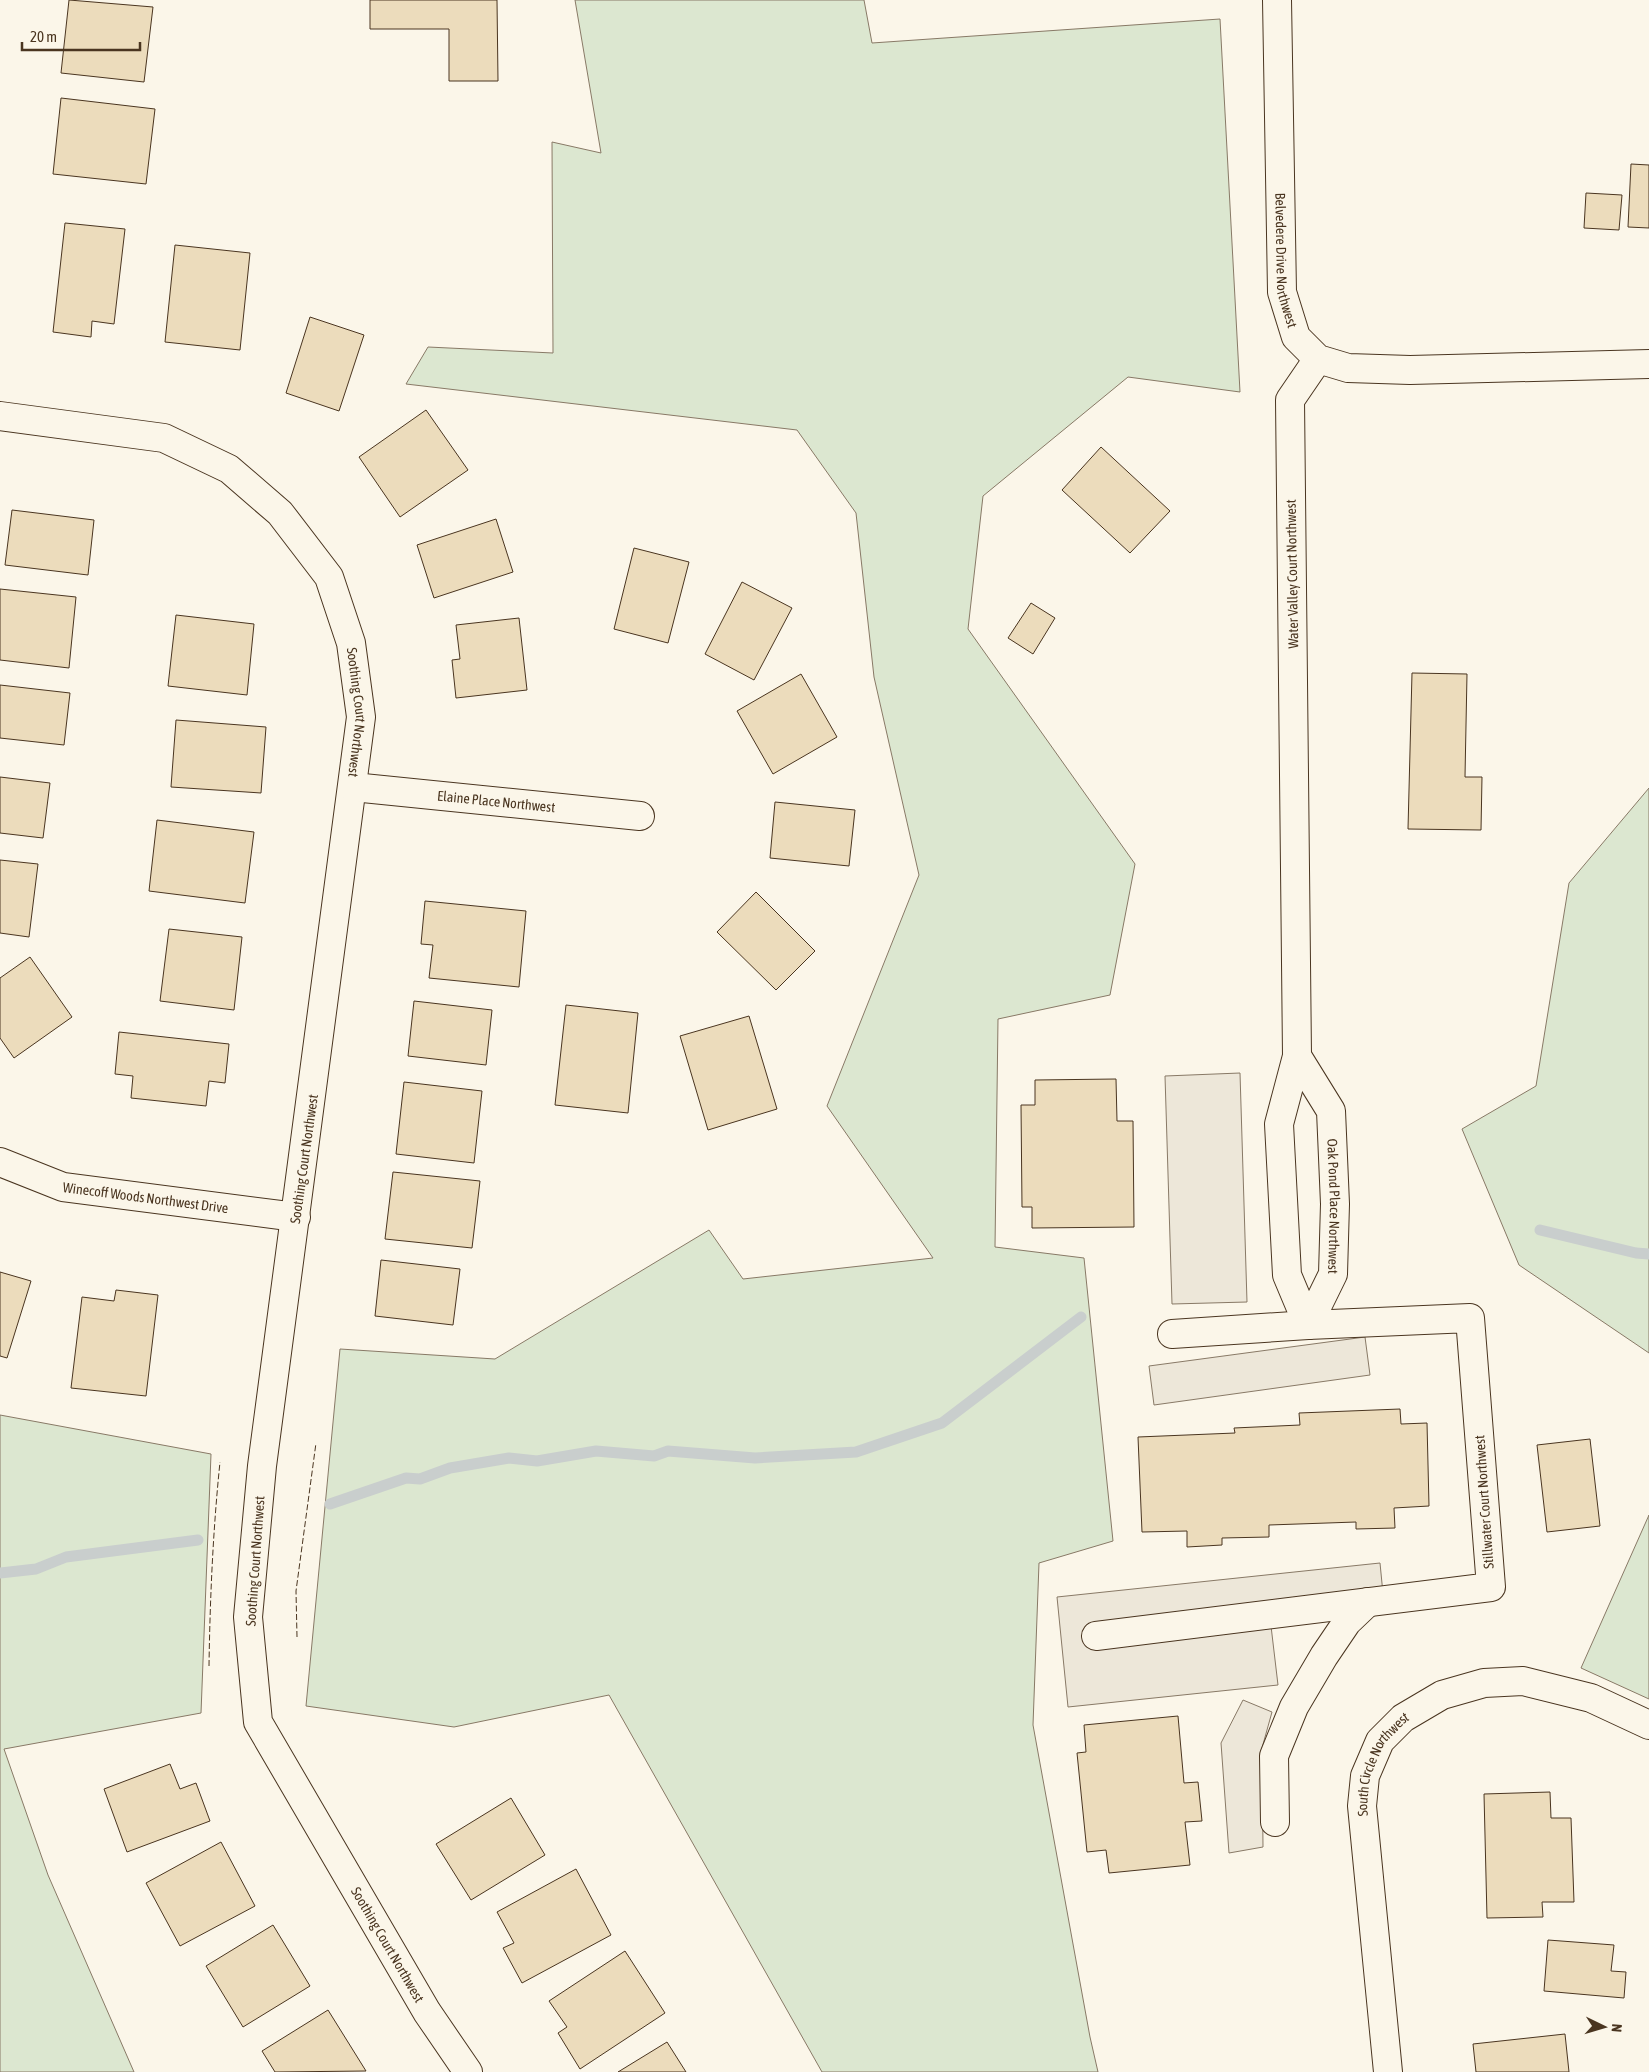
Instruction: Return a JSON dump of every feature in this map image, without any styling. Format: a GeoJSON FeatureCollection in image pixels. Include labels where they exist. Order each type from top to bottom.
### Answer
{"type":"FeatureCollection","features":[{"type":"Feature","properties":{"kind":"street","name":"Belvedere Drive Northwest"},"geometry":{"type":"LineString","coordinates":[[1277,0],[1282,292],[1296,337],[1318,359],[1348,368],[1410,370],[1649,364]]}},
{"type":"Feature","properties":{"kind":"street","name":"Water Valley Court Northwest"},"geometry":{"type":"LineString","coordinates":[[1297,1056],[1290,400],[1318,359]]}},
{"type":"Feature","properties":{"kind":"street","name":"Soothing Court Northwest"},"geometry":{"type":"LineString","coordinates":[[0,416],[164,438],[229,469],[280,514],[329,577],[351,643],[361,718],[262,1466],[248,1617],[258,1722],[428,2012],[468,2072]]}},
{"type":"Feature","properties":{"kind":"street","name":"Elaine Place Northwest"},"geometry":{"type":"LineString","coordinates":[[353,787],[640,816]]}},
{"type":"Feature","properties":{"kind":"street","name":"Oak Pond Place Northwest"},"geometry":{"type":"LineString","coordinates":[[1297,1056],[1331,1111],[1334,1195],[1333,1274],[1308,1325]]}},
{"type":"Feature","properties":{"kind":"street"},"geometry":{"type":"LineString","coordinates":[[1297,1056],[1279,1124],[1286,1275],[1308,1325]]}},
{"type":"Feature","properties":{"kind":"street","name":"Winecoff Woods Northwest Drive"},"geometry":{"type":"LineString","coordinates":[[0,1162],[63,1187],[296,1217]]}},
{"type":"Feature","properties":{"kind":"street","name":"Stillwater Court Northwest"},"geometry":{"type":"LineString","coordinates":[[1096,1636],[1491,1587],[1470,1318],[1308,1325],[1172,1334]]}},
{"type":"Feature","properties":{"kind":"street"},"geometry":{"type":"LineString","coordinates":[[1275,1822],[1274,1756],[1294,1707],[1324,1656],[1347,1622],[1368,1602]]}},
{"type":"Feature","properties":{"kind":"street","name":"South Circle Northwest"},"geometry":{"type":"LineString","coordinates":[[1388,2072],[1362,1806],[1365,1776],[1380,1742],[1403,1718],[1442,1695],[1484,1683],[1523,1681],[1591,1698],[1649,1725]]}},
{"type":"Feature","properties":{"kind":"green space"},"geometry":{"type":"Polygon","coordinates":[[[575,0],[864,0],[872,43],[1220,19],[1240,392],[1128,377],[983,496],[968,629],[1135,864],[1110,995],[998,1019],[995,1247],[1084,1258],[1113,1541],[1039,1563],[1033,1725],[1098,2072],[822,2072],[609,1695],[454,1727],[306,1706],[340,1349],[495,1359],[709,1230],[743,1279],[933,1258],[827,1106],[919,875],[874,677],[856,513],[797,430],[406,384],[428,347],[553,353],[552,142],[601,153],[575,0]]]}},
{"type":"Feature","properties":{"kind":"green space"},"geometry":{"type":"Polygon","coordinates":[[[1649,788],[1649,1353],[1519,1265],[1462,1129],[1536,1086],[1569,883],[1649,788]]]}},
{"type":"Feature","properties":{"kind":"green space"},"geometry":{"type":"Polygon","coordinates":[[[0,1415],[211,1454],[201,1713],[4,1749],[48,1875],[134,2072],[0,2072],[0,1415]]]}},
{"type":"Feature","properties":{"kind":"green space"},"geometry":{"type":"Polygon","coordinates":[[[1649,1515],[1649,1699],[1581,1668],[1649,1515]]]}},
{"type":"Feature","properties":{"kind":"shaded area"},"geometry":{"type":"Polygon","coordinates":[[[1240,1073],[1247,1302],[1172,1304],[1165,1076],[1240,1073]]]}},
{"type":"Feature","properties":{"kind":"shaded area"},"geometry":{"type":"Polygon","coordinates":[[[1365,1337],[1370,1375],[1154,1405],[1149,1366],[1365,1337]]]}},
{"type":"Feature","properties":{"kind":"shaded area"},"geometry":{"type":"Polygon","coordinates":[[[1380,1563],[1385,1614],[1271,1626],[1278,1685],[1068,1707],[1057,1597],[1380,1563]]]}},
{"type":"Feature","properties":{"kind":"shaded area"},"geometry":{"type":"Polygon","coordinates":[[[1243,1700],[1272,1712],[1262,1748],[1263,1847],[1229,1853],[1221,1743],[1243,1700]]]}},
{"type":"Feature","properties":{"kind":"building"},"geometry":{"type":"Polygon","coordinates":[[[69,0],[153,7],[144,82],[61,73],[69,0]]]}},
{"type":"Feature","properties":{"kind":"building"},"geometry":{"type":"Polygon","coordinates":[[[370,0],[497,0],[498,81],[449,81],[449,29],[370,29],[370,0]]]}},
{"type":"Feature","properties":{"kind":"building"},"geometry":{"type":"Polygon","coordinates":[[[61,98],[155,109],[146,184],[53,174],[61,98]]]}},
{"type":"Feature","properties":{"kind":"building"},"geometry":{"type":"Polygon","coordinates":[[[1631,164],[1649,165],[1649,228],[1628,227],[1631,164]]]}},
{"type":"Feature","properties":{"kind":"building"},"geometry":{"type":"Polygon","coordinates":[[[1586,193],[1622,195],[1619,230],[1584,228],[1586,193]]]}},
{"type":"Feature","properties":{"kind":"building"},"geometry":{"type":"Polygon","coordinates":[[[65,223],[125,229],[114,324],[92,321],[91,337],[53,332],[65,223]]]}},
{"type":"Feature","properties":{"kind":"building"},"geometry":{"type":"Polygon","coordinates":[[[175,245],[250,253],[240,350],[165,342],[175,245]]]}},
{"type":"Feature","properties":{"kind":"building"},"geometry":{"type":"Polygon","coordinates":[[[310,317],[364,335],[339,411],[286,393],[310,317]]]}},
{"type":"Feature","properties":{"kind":"building"},"geometry":{"type":"Polygon","coordinates":[[[426,410],[468,470],[400,517],[359,457],[426,410]]]}},
{"type":"Feature","properties":{"kind":"building"},"geometry":{"type":"Polygon","coordinates":[[[1101,447],[1170,511],[1130,553],[1062,490],[1101,447]]]}},
{"type":"Feature","properties":{"kind":"building"},"geometry":{"type":"Polygon","coordinates":[[[12,510],[94,520],[88,575],[5,565],[12,510]]]}},
{"type":"Feature","properties":{"kind":"building"},"geometry":{"type":"Polygon","coordinates":[[[496,519],[513,572],[434,598],[417,545],[496,519]]]}},
{"type":"Feature","properties":{"kind":"building"},"geometry":{"type":"Polygon","coordinates":[[[634,548],[689,562],[668,643],[614,629],[634,548]]]}},
{"type":"Feature","properties":{"kind":"building"},"geometry":{"type":"Polygon","coordinates":[[[742,582],[792,608],[754,680],[705,654],[742,582]]]}},
{"type":"Feature","properties":{"kind":"building"},"geometry":{"type":"Polygon","coordinates":[[[0,589],[76,597],[69,668],[0,660],[0,589]]]}},
{"type":"Feature","properties":{"kind":"building"},"geometry":{"type":"Polygon","coordinates":[[[1031,603],[1055,618],[1033,654],[1008,638],[1031,603]]]}},
{"type":"Feature","properties":{"kind":"building"},"geometry":{"type":"Polygon","coordinates":[[[176,615],[254,624],[247,695],[168,686],[176,615]]]}},
{"type":"Feature","properties":{"kind":"building"},"geometry":{"type":"Polygon","coordinates":[[[519,618],[527,690],[456,698],[452,660],[460,659],[456,625],[519,618]]]}},
{"type":"Feature","properties":{"kind":"building"},"geometry":{"type":"Polygon","coordinates":[[[1412,673],[1467,674],[1465,777],[1482,777],[1481,830],[1408,829],[1412,673]]]}},
{"type":"Feature","properties":{"kind":"building"},"geometry":{"type":"Polygon","coordinates":[[[801,674],[837,737],[773,774],[737,711],[801,674]]]}},
{"type":"Feature","properties":{"kind":"building"},"geometry":{"type":"Polygon","coordinates":[[[0,685],[70,693],[64,745],[0,738],[0,685]]]}},
{"type":"Feature","properties":{"kind":"building"},"geometry":{"type":"Polygon","coordinates":[[[176,720],[266,727],[261,793],[171,787],[176,720]]]}},
{"type":"Feature","properties":{"kind":"building"},"geometry":{"type":"Polygon","coordinates":[[[0,777],[50,783],[43,838],[0,833],[0,777]]]}},
{"type":"Feature","properties":{"kind":"building"},"geometry":{"type":"Polygon","coordinates":[[[775,802],[855,810],[849,866],[770,858],[775,802]]]}},
{"type":"Feature","properties":{"kind":"building"},"geometry":{"type":"Polygon","coordinates":[[[157,820],[254,832],[245,903],[149,891],[157,820]]]}},
{"type":"Feature","properties":{"kind":"building"},"geometry":{"type":"Polygon","coordinates":[[[0,860],[38,864],[29,937],[0,933],[0,860]]]}},
{"type":"Feature","properties":{"kind":"building"},"geometry":{"type":"Polygon","coordinates":[[[756,892],[815,951],[776,990],[717,932],[756,892]]]}},
{"type":"Feature","properties":{"kind":"building"},"geometry":{"type":"Polygon","coordinates":[[[425,901],[526,911],[519,987],[429,978],[433,945],[421,944],[425,901]]]}},
{"type":"Feature","properties":{"kind":"building"},"geometry":{"type":"Polygon","coordinates":[[[169,929],[242,937],[234,1010],[160,1001],[169,929]]]}},
{"type":"Feature","properties":{"kind":"building"},"geometry":{"type":"Polygon","coordinates":[[[30,957],[72,1017],[14,1058],[0,1038],[0,978],[30,957]]]}},
{"type":"Feature","properties":{"kind":"building"},"geometry":{"type":"Polygon","coordinates":[[[414,1001],[492,1010],[486,1065],[408,1056],[414,1001]]]}},
{"type":"Feature","properties":{"kind":"building"},"geometry":{"type":"Polygon","coordinates":[[[566,1005],[638,1013],[628,1113],[555,1105],[566,1005]]]}},
{"type":"Feature","properties":{"kind":"building"},"geometry":{"type":"Polygon","coordinates":[[[749,1016],[777,1109],[708,1130],[680,1036],[749,1016]]]}},
{"type":"Feature","properties":{"kind":"building"},"geometry":{"type":"Polygon","coordinates":[[[119,1032],[229,1044],[225,1083],[209,1081],[206,1106],[131,1098],[133,1076],[115,1074],[119,1032]]]}},
{"type":"Feature","properties":{"kind":"building"},"geometry":{"type":"Polygon","coordinates":[[[1116,1079],[1117,1121],[1133,1121],[1134,1227],[1032,1228],[1032,1207],[1022,1207],[1021,1105],[1035,1105],[1035,1080],[1116,1079]]]}},
{"type":"Feature","properties":{"kind":"building"},"geometry":{"type":"Polygon","coordinates":[[[404,1082],[482,1091],[474,1163],[396,1154],[404,1082]]]}},
{"type":"Feature","properties":{"kind":"building"},"geometry":{"type":"Polygon","coordinates":[[[393,1172],[480,1181],[472,1248],[385,1239],[393,1172]]]}},
{"type":"Feature","properties":{"kind":"building"},"geometry":{"type":"Polygon","coordinates":[[[381,1260],[460,1269],[453,1325],[375,1316],[381,1260]]]}},
{"type":"Feature","properties":{"kind":"building"},"geometry":{"type":"Polygon","coordinates":[[[0,1272],[31,1281],[7,1358],[0,1356],[0,1272]]]}},
{"type":"Feature","properties":{"kind":"building"},"geometry":{"type":"Polygon","coordinates":[[[116,1290],[158,1295],[146,1396],[71,1388],[82,1297],[114,1301],[116,1290]]]}},
{"type":"Feature","properties":{"kind":"building"},"geometry":{"type":"Polygon","coordinates":[[[1400,1409],[1401,1424],[1427,1423],[1429,1506],[1394,1508],[1395,1528],[1356,1529],[1356,1522],[1269,1525],[1269,1537],[1222,1538],[1222,1545],[1187,1547],[1187,1531],[1142,1532],[1138,1437],[1235,1433],[1234,1428],[1300,1425],[1299,1413],[1400,1409]]]}},
{"type":"Feature","properties":{"kind":"building"},"geometry":{"type":"Polygon","coordinates":[[[1590,1439],[1600,1526],[1547,1532],[1537,1445],[1590,1439]]]}},
{"type":"Feature","properties":{"kind":"building"},"geometry":{"type":"Polygon","coordinates":[[[1178,1716],[1184,1783],[1198,1782],[1202,1821],[1185,1822],[1190,1865],[1109,1873],[1106,1850],[1087,1852],[1077,1753],[1086,1752],[1084,1725],[1178,1716]]]}},
{"type":"Feature","properties":{"kind":"building"},"geometry":{"type":"Polygon","coordinates":[[[170,1764],[180,1789],[196,1783],[210,1821],[127,1852],[104,1789],[170,1764]]]}},
{"type":"Feature","properties":{"kind":"building"},"geometry":{"type":"Polygon","coordinates":[[[1550,1792],[1551,1818],[1571,1818],[1574,1902],[1542,1902],[1543,1917],[1487,1918],[1484,1794],[1550,1792]]]}},
{"type":"Feature","properties":{"kind":"building"},"geometry":{"type":"Polygon","coordinates":[[[511,1798],[545,1855],[471,1900],[436,1844],[511,1798]]]}},
{"type":"Feature","properties":{"kind":"building"},"geometry":{"type":"Polygon","coordinates":[[[221,1842],[255,1906],[180,1946],[146,1883],[221,1842]]]}},
{"type":"Feature","properties":{"kind":"building"},"geometry":{"type":"Polygon","coordinates":[[[576,1869],[611,1935],[522,1983],[503,1948],[514,1943],[497,1912],[576,1869]]]}},
{"type":"Feature","properties":{"kind":"building"},"geometry":{"type":"Polygon","coordinates":[[[273,1925],[310,1986],[243,2027],[206,1966],[273,1925]]]}},
{"type":"Feature","properties":{"kind":"building"},"geometry":{"type":"Polygon","coordinates":[[[1548,1940],[1614,1945],[1611,1971],[1626,1972],[1624,1998],[1544,1991],[1548,1940]]]}},
{"type":"Feature","properties":{"kind":"building"},"geometry":{"type":"Polygon","coordinates":[[[625,1951],[665,2013],[580,2069],[558,2033],[567,2027],[549,2001],[625,1951]]]}},
{"type":"Feature","properties":{"kind":"building"},"geometry":{"type":"Polygon","coordinates":[[[328,2010],[366,2071],[275,2072],[262,2051],[328,2010]]]}},
{"type":"Feature","properties":{"kind":"building"},"geometry":{"type":"Polygon","coordinates":[[[1565,2034],[1569,2072],[1476,2072],[1473,2044],[1565,2034]]]}},
{"type":"Feature","properties":{"kind":"building"},"geometry":{"type":"Polygon","coordinates":[[[667,2042],[686,2072],[618,2072],[667,2042]]]}},
{"type":"Feature","properties":{"kind":"waterway"},"geometry":{"type":"LineString","coordinates":[[1540,1230],[1636,1253],[1649,1254]]}},
{"type":"Feature","properties":{"kind":"waterway"},"geometry":{"type":"LineString","coordinates":[[330,1504],[406,1478],[420,1479],[450,1468],[509,1458],[537,1461],[596,1451],[654,1456],[668,1451],[755,1458],[856,1452],[942,1423],[1081,1317]]}},
{"type":"Feature","properties":{"kind":"waterway"},"geometry":{"type":"LineString","coordinates":[[0,1573],[36,1569],[66,1557],[198,1540]]}},
{"type":"Feature","properties":{"kind":"fence"},"geometry":{"type":"LineString","coordinates":[[297,1637],[296,1591],[316,1443]]}},
{"type":"Feature","properties":{"kind":"fence"},"geometry":{"type":"LineString","coordinates":[[209,1666],[212,1564],[220,1462]]}}]}
